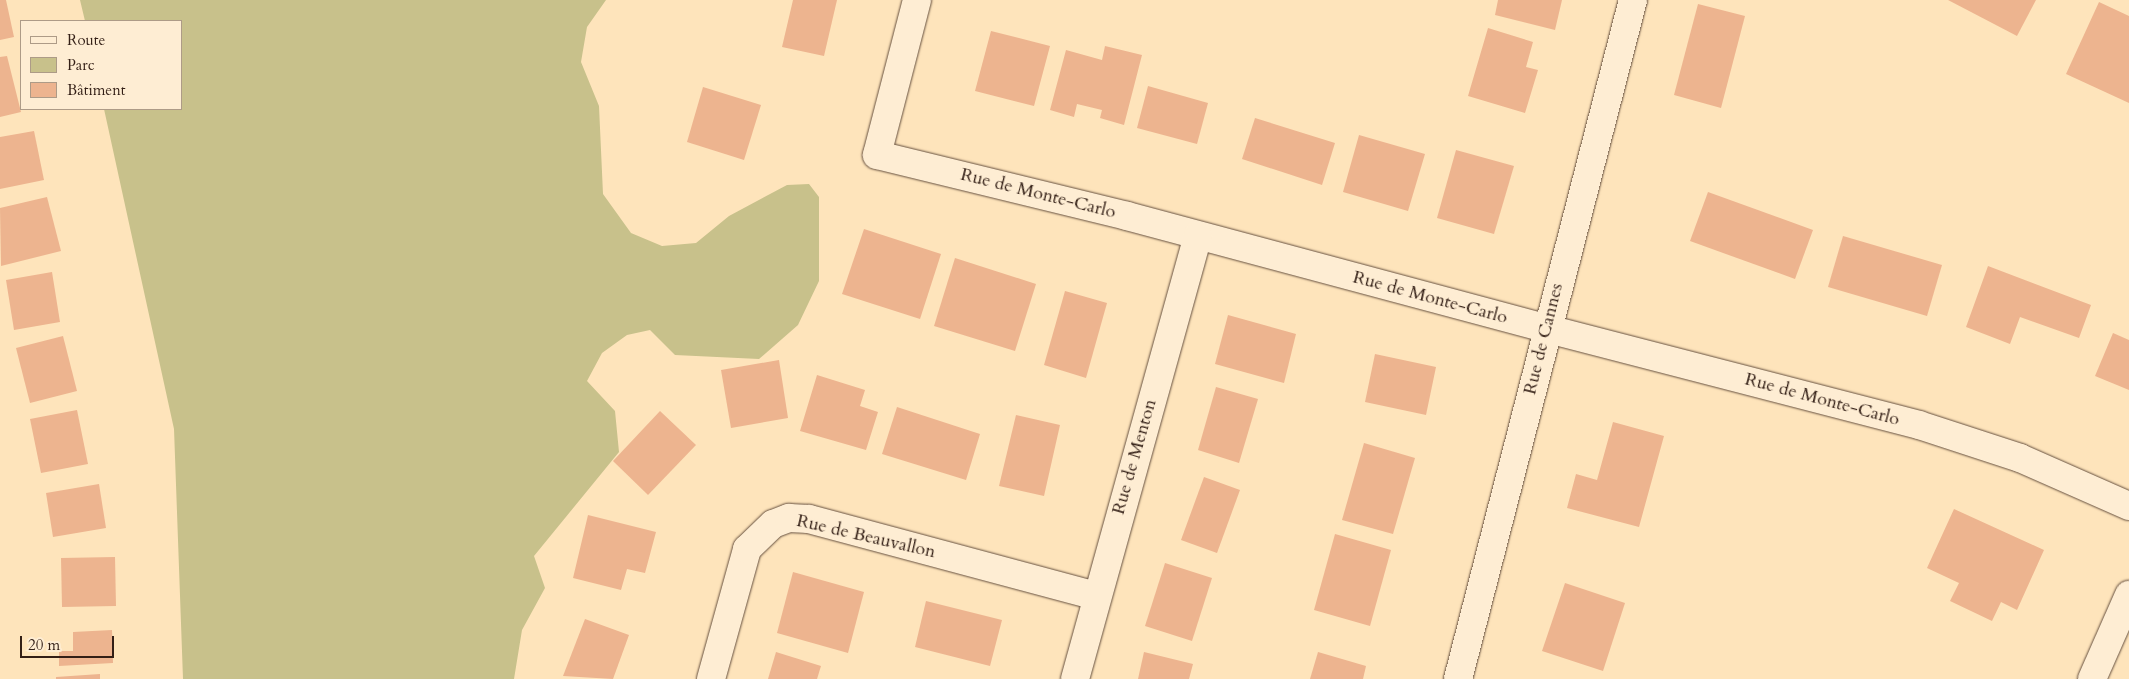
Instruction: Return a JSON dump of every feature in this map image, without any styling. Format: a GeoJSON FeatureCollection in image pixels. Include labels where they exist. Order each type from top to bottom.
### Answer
{"type":"FeatureCollection","features":[{"type":"Feature","properties":{"kind":"street","name":"Rue de Monte-Carlo"},"geometry":{"type":"LineString","coordinates":[[917,0],[877,155],[1198,236],[1919,425],[2020,458],[2129,506]]}},
{"type":"Feature","properties":{"kind":"street","name":"Rue de Cannes"},"geometry":{"type":"LineString","coordinates":[[1458,679],[1633,0]]}},
{"type":"Feature","properties":{"kind":"street","name":"Rue de Menton"},"geometry":{"type":"LineString","coordinates":[[1075,679],[1096,596],[1198,236]]}},
{"type":"Feature","properties":{"kind":"street","name":"Rue de Beauvallon"},"geometry":{"type":"LineString","coordinates":[[711,679],[747,548],[773,524],[789,518],[809,520],[1096,596]]}},
{"type":"Feature","properties":{"kind":"street"},"geometry":{"type":"LineString","coordinates":[[2092,679],[2129,594]]}},
{"type":"Feature","properties":{"kind":"green space"},"geometry":{"type":"Polygon","coordinates":[[[80,0],[606,0],[587,27],[581,62],[599,106],[603,194],[631,233],[662,246],[696,243],[729,216],[787,185],[809,184],[819,197],[819,281],[798,325],[759,359],[675,355],[650,330],[627,335],[602,353],[587,381],[615,411],[619,452],[534,556],[545,588],[522,630],[514,679],[183,679],[174,429],[104,110],[182,110],[182,20],[85,20],[80,0]]]}},
{"type":"Feature","properties":{"kind":"building"},"geometry":{"type":"Polygon","coordinates":[[[0,0],[6,0],[14,37],[0,40],[0,0]]]}},
{"type":"Feature","properties":{"kind":"building"},"geometry":{"type":"Polygon","coordinates":[[[793,0],[837,0],[824,56],[782,47],[793,0]]]}},
{"type":"Feature","properties":{"kind":"building"},"geometry":{"type":"Polygon","coordinates":[[[1498,0],[1562,0],[1555,30],[1495,15],[1498,0]]]}},
{"type":"Feature","properties":{"kind":"building"},"geometry":{"type":"Polygon","coordinates":[[[1948,0],[2036,0],[2017,36],[1948,0]]]}},
{"type":"Feature","properties":{"kind":"building"},"geometry":{"type":"Polygon","coordinates":[[[2099,2],[2129,16],[2129,103],[2066,74],[2099,2]]]}},
{"type":"Feature","properties":{"kind":"building"},"geometry":{"type":"Polygon","coordinates":[[[1698,4],[1745,16],[1721,108],[1674,95],[1698,4]]]}},
{"type":"Feature","properties":{"kind":"building"},"geometry":{"type":"Polygon","coordinates":[[[1488,28],[1533,42],[1526,67],[1538,70],[1525,113],[1468,96],[1488,28]]]}},
{"type":"Feature","properties":{"kind":"building"},"geometry":{"type":"Polygon","coordinates":[[[991,31],[1050,46],[1034,106],[975,91],[991,31]]]}},
{"type":"Feature","properties":{"kind":"building"},"geometry":{"type":"Polygon","coordinates":[[[1105,46],[1142,55],[1124,125],[1100,118],[1102,110],[1077,104],[1074,117],[1050,110],[1066,50],[1102,60],[1105,46]]]}},
{"type":"Feature","properties":{"kind":"building"},"geometry":{"type":"Polygon","coordinates":[[[7,56],[21,112],[0,117],[0,57],[7,56]]]}},
{"type":"Feature","properties":{"kind":"building"},"geometry":{"type":"Polygon","coordinates":[[[1148,86],[1208,103],[1197,144],[1137,128],[1148,86]]]}},
{"type":"Feature","properties":{"kind":"building"},"geometry":{"type":"Polygon","coordinates":[[[703,87],[761,105],[744,160],[687,142],[703,87]]]}},
{"type":"Feature","properties":{"kind":"building"},"geometry":{"type":"Polygon","coordinates":[[[1255,118],[1335,143],[1322,185],[1242,159],[1255,118]]]}},
{"type":"Feature","properties":{"kind":"building"},"geometry":{"type":"Polygon","coordinates":[[[34,131],[44,180],[0,189],[0,137],[34,131]]]}},
{"type":"Feature","properties":{"kind":"building"},"geometry":{"type":"Polygon","coordinates":[[[1359,135],[1425,154],[1408,211],[1343,192],[1359,135]]]}},
{"type":"Feature","properties":{"kind":"building"},"geometry":{"type":"Polygon","coordinates":[[[1456,150],[1514,166],[1494,234],[1437,218],[1456,150]]]}},
{"type":"Feature","properties":{"kind":"building"},"geometry":{"type":"Polygon","coordinates":[[[1708,192],[1813,230],[1795,279],[1690,241],[1708,192]]]}},
{"type":"Feature","properties":{"kind":"building"},"geometry":{"type":"Polygon","coordinates":[[[47,197],[61,251],[1,266],[0,208],[47,197]]]}},
{"type":"Feature","properties":{"kind":"building"},"geometry":{"type":"Polygon","coordinates":[[[864,229],[941,254],[920,319],[842,294],[864,229]]]}},
{"type":"Feature","properties":{"kind":"building"},"geometry":{"type":"Polygon","coordinates":[[[1843,236],[1942,265],[1927,316],[1828,287],[1843,236]]]}},
{"type":"Feature","properties":{"kind":"building"},"geometry":{"type":"Polygon","coordinates":[[[955,258],[1036,284],[1015,351],[934,326],[955,258]]]}},
{"type":"Feature","properties":{"kind":"building"},"geometry":{"type":"Polygon","coordinates":[[[1988,266],[2091,305],[2079,338],[2020,317],[2010,344],[1966,327],[1988,266]]]}},
{"type":"Feature","properties":{"kind":"building"},"geometry":{"type":"Polygon","coordinates":[[[52,272],[60,322],[14,330],[6,280],[52,272]]]}},
{"type":"Feature","properties":{"kind":"building"},"geometry":{"type":"Polygon","coordinates":[[[1065,291],[1107,303],[1086,378],[1044,365],[1065,291]]]}},
{"type":"Feature","properties":{"kind":"building"},"geometry":{"type":"Polygon","coordinates":[[[1228,315],[1296,334],[1284,383],[1215,364],[1228,315]]]}},
{"type":"Feature","properties":{"kind":"building"},"geometry":{"type":"Polygon","coordinates":[[[2113,333],[2129,340],[2129,390],[2095,376],[2113,333]]]}},
{"type":"Feature","properties":{"kind":"building"},"geometry":{"type":"Polygon","coordinates":[[[63,336],[77,391],[30,403],[16,348],[63,336]]]}},
{"type":"Feature","properties":{"kind":"building"},"geometry":{"type":"Polygon","coordinates":[[[1375,354],[1436,367],[1426,415],[1365,402],[1375,354]]]}},
{"type":"Feature","properties":{"kind":"building"},"geometry":{"type":"Polygon","coordinates":[[[779,360],[788,418],[731,428],[721,370],[779,360]]]}},
{"type":"Feature","properties":{"kind":"building"},"geometry":{"type":"Polygon","coordinates":[[[817,375],[865,390],[860,406],[878,412],[866,450],[800,431],[817,375]]]}},
{"type":"Feature","properties":{"kind":"building"},"geometry":{"type":"Polygon","coordinates":[[[1216,387],[1258,399],[1239,463],[1198,450],[1216,387]]]}},
{"type":"Feature","properties":{"kind":"building"},"geometry":{"type":"Polygon","coordinates":[[[897,407],[980,434],[966,480],[882,454],[897,407]]]}},
{"type":"Feature","properties":{"kind":"building"},"geometry":{"type":"Polygon","coordinates":[[[77,410],[88,464],[41,473],[30,419],[77,410]]]}},
{"type":"Feature","properties":{"kind":"building"},"geometry":{"type":"Polygon","coordinates":[[[660,411],[696,445],[648,495],[613,461],[660,411]]]}},
{"type":"Feature","properties":{"kind":"building"},"geometry":{"type":"Polygon","coordinates":[[[1016,415],[1060,425],[1044,496],[999,486],[1016,415]]]}},
{"type":"Feature","properties":{"kind":"building"},"geometry":{"type":"Polygon","coordinates":[[[1613,422],[1664,436],[1639,527],[1567,508],[1576,474],[1597,480],[1613,422]]]}},
{"type":"Feature","properties":{"kind":"building"},"geometry":{"type":"Polygon","coordinates":[[[1364,443],[1415,458],[1393,534],[1342,520],[1364,443]]]}},
{"type":"Feature","properties":{"kind":"building"},"geometry":{"type":"Polygon","coordinates":[[[1204,477],[1240,490],[1217,553],[1181,540],[1204,477]]]}},
{"type":"Feature","properties":{"kind":"building"},"geometry":{"type":"Polygon","coordinates":[[[99,484],[106,528],[53,537],[46,493],[99,484]]]}},
{"type":"Feature","properties":{"kind":"building"},"geometry":{"type":"Polygon","coordinates":[[[1954,509],[2044,550],[2017,610],[2001,602],[1992,621],[1950,601],[1959,583],[1927,568],[1954,509]]]}},
{"type":"Feature","properties":{"kind":"building"},"geometry":{"type":"Polygon","coordinates":[[[588,515],[656,532],[645,573],[627,569],[621,590],[573,578],[588,515]]]}},
{"type":"Feature","properties":{"kind":"building"},"geometry":{"type":"Polygon","coordinates":[[[1335,534],[1391,550],[1370,626],[1314,610],[1335,534]]]}},
{"type":"Feature","properties":{"kind":"building"},"geometry":{"type":"Polygon","coordinates":[[[115,557],[116,606],[62,607],[61,558],[115,557]]]}},
{"type":"Feature","properties":{"kind":"building"},"geometry":{"type":"Polygon","coordinates":[[[1165,563],[1212,578],[1192,641],[1145,626],[1165,563]]]}},
{"type":"Feature","properties":{"kind":"building"},"geometry":{"type":"Polygon","coordinates":[[[793,572],[864,592],[848,653],[777,633],[793,572]]]}},
{"type":"Feature","properties":{"kind":"building"},"geometry":{"type":"Polygon","coordinates":[[[1565,583],[1625,603],[1603,671],[1542,651],[1565,583]]]}},
{"type":"Feature","properties":{"kind":"building"},"geometry":{"type":"Polygon","coordinates":[[[926,601],[1002,620],[990,666],[915,647],[926,601]]]}},
{"type":"Feature","properties":{"kind":"building"},"geometry":{"type":"Polygon","coordinates":[[[585,619],[629,635],[613,679],[563,676],[585,619]]]}},
{"type":"Feature","properties":{"kind":"building"},"geometry":{"type":"Polygon","coordinates":[[[112,630],[113,663],[59,666],[59,651],[73,651],[73,632],[112,630]]]}},
{"type":"Feature","properties":{"kind":"building"},"geometry":{"type":"Polygon","coordinates":[[[776,652],[821,666],[817,679],[768,679],[776,652]]]}},
{"type":"Feature","properties":{"kind":"building"},"geometry":{"type":"Polygon","coordinates":[[[1144,652],[1193,664],[1189,679],[1138,679],[1144,652]]]}},
{"type":"Feature","properties":{"kind":"building"},"geometry":{"type":"Polygon","coordinates":[[[1318,652],[1366,666],[1363,679],[1310,679],[1318,652]]]}},
{"type":"Feature","properties":{"kind":"building"},"geometry":{"type":"Polygon","coordinates":[[[100,674],[100,679],[56,679],[56,677],[100,674]]]}}]}
